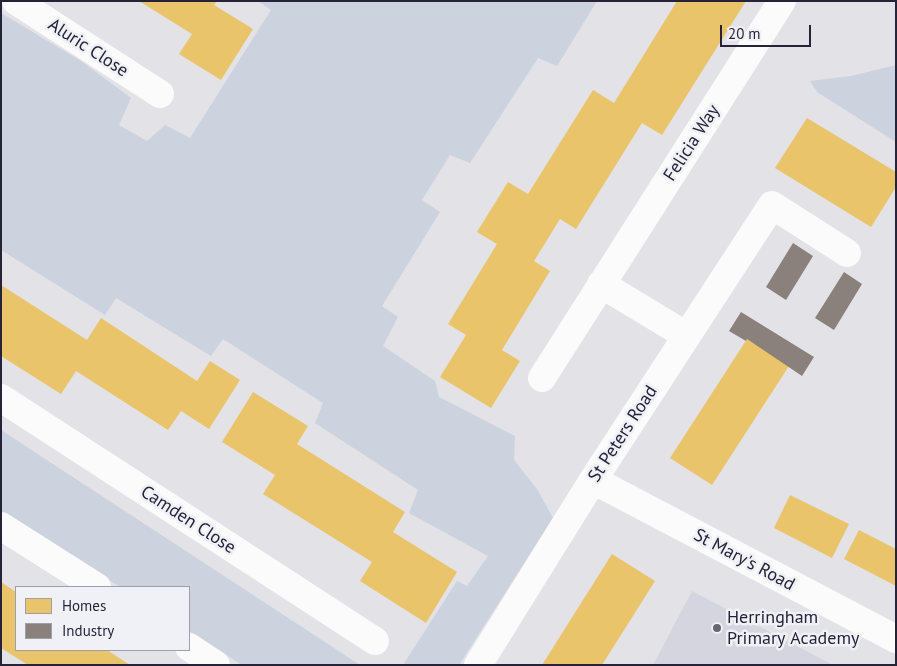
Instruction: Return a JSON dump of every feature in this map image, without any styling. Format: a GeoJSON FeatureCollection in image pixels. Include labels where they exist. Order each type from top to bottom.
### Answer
{"type":"FeatureCollection","features":[{"type":"Feature","properties":{"kind":"street","name":"Aluric Close"},"geometry":{"type":"LineString","coordinates":[[16,1],[160,94]]}},
{"type":"Feature","properties":{"kind":"street","name":"Felicia Way"},"geometry":{"type":"LineString","coordinates":[[542,378],[782,1]]}},
{"type":"Feature","properties":{"kind":"street","name":"St Peters Road"},"geometry":{"type":"LineString","coordinates":[[478,665],[593,480],[772,205],[847,253]]}},
{"type":"Feature","properties":{"kind":"street"},"geometry":{"type":"LineString","coordinates":[[601,284],[687,336]]}},
{"type":"Feature","properties":{"kind":"street","name":"Camden Close"},"geometry":{"type":"LineString","coordinates":[[1,398],[375,641]]}},
{"type":"Feature","properties":{"kind":"street","name":"St Mary's Road"},"geometry":{"type":"LineString","coordinates":[[593,480],[896,639]]}},
{"type":"Feature","properties":{"kind":"street"},"geometry":{"type":"LineString","coordinates":[[1,526],[94,586]]}},
{"type":"Feature","properties":{"kind":"street"},"geometry":{"type":"LineString","coordinates":[[190,648],[216,665]]}},
{"type":"Feature","properties":{"kind":"shaded area"},"geometry":{"type":"Polygon","coordinates":[[[258,1],[597,1],[557,66],[538,58],[470,163],[450,155],[422,200],[440,212],[382,306],[398,317],[383,346],[435,381],[439,397],[515,436],[514,460],[537,489],[553,518],[459,665],[403,665],[457,581],[467,586],[488,556],[409,513],[418,490],[315,423],[323,403],[223,339],[211,356],[116,298],[105,315],[1,250],[1,13],[81,61],[131,98],[119,125],[147,141],[165,125],[190,138],[271,10],[258,1]]]}},
{"type":"Feature","properties":{"kind":"shaded area"},"geometry":{"type":"Polygon","coordinates":[[[896,65],[896,142],[817,92],[810,81],[851,76],[896,65]]]}},
{"type":"Feature","properties":{"kind":"shaded area"},"geometry":{"type":"Polygon","coordinates":[[[1,430],[360,665],[242,665],[190,632],[190,586],[118,586],[1,512],[1,430]]]}},
{"type":"Feature","properties":{"kind":"shaded area","name":"Herringham Primary Academy"},"geometry":{"type":"Polygon","coordinates":[[[692,591],[833,665],[653,665],[692,591]]]}},
{"type":"Feature","properties":{"kind":"building: Homes"},"geometry":{"type":"Polygon","coordinates":[[[139,1],[217,1],[214,5],[253,29],[221,80],[179,54],[192,34],[139,1]]]}},
{"type":"Feature","properties":{"kind":"building: Homes"},"geometry":{"type":"Polygon","coordinates":[[[677,1],[746,1],[662,135],[642,123],[576,229],[560,219],[534,261],[550,271],[502,350],[520,361],[491,408],[440,377],[466,335],[448,324],[497,244],[477,232],[508,182],[528,194],[593,90],[614,103],[677,1]]]}},
{"type":"Feature","properties":{"kind":"building: Homes"},"geometry":{"type":"Polygon","coordinates":[[[807,118],[896,172],[896,187],[871,227],[775,168],[807,118]]]}},
{"type":"Feature","properties":{"kind":"building: Homes"},"geometry":{"type":"Polygon","coordinates":[[[1,285],[87,340],[101,318],[197,381],[210,361],[240,380],[209,429],[181,411],[168,430],[76,371],[61,394],[1,356],[1,285]]]}},
{"type":"Feature","properties":{"kind":"building: Homes"},"geometry":{"type":"Polygon","coordinates":[[[747,339],[789,366],[712,485],[670,458],[747,339]]]}},
{"type":"Feature","properties":{"kind":"building: Homes"},"geometry":{"type":"Polygon","coordinates":[[[253,392],[308,426],[297,444],[405,512],[393,532],[457,572],[426,623],[360,581],[372,562],[263,494],[275,475],[222,442],[253,392]]]}},
{"type":"Feature","properties":{"kind":"building: Homes"},"geometry":{"type":"Polygon","coordinates":[[[790,495],[849,524],[832,558],[774,528],[790,495]]]}},
{"type":"Feature","properties":{"kind":"building: Homes"},"geometry":{"type":"Polygon","coordinates":[[[859,530],[896,549],[896,586],[844,559],[859,530]]]}},
{"type":"Feature","properties":{"kind":"building: Homes"},"geometry":{"type":"Polygon","coordinates":[[[612,554],[655,581],[602,665],[542,665],[612,554]]]}},
{"type":"Feature","properties":{"kind":"building: Homes"},"geometry":{"type":"Polygon","coordinates":[[[1,582],[15,591],[15,651],[109,651],[130,665],[28,665],[1,648],[1,582]]]}},
{"type":"Feature","properties":{"kind":"building: Industry"},"geometry":{"type":"Polygon","coordinates":[[[793,243],[813,256],[786,300],[766,287],[793,243]]]}},
{"type":"Feature","properties":{"kind":"building: Industry"},"geometry":{"type":"Polygon","coordinates":[[[844,272],[862,284],[834,330],[815,318],[844,272]]]}},
{"type":"Feature","properties":{"kind":"building: Industry"},"geometry":{"type":"Polygon","coordinates":[[[741,312],[814,357],[802,376],[747,339],[746,341],[729,331],[741,312]]]}},
{"type":"Feature","properties":{"kind":"place","name":"Herringham Primary Academy"},"geometry":{"type":"Point","coordinates":[717,628]}}]}
